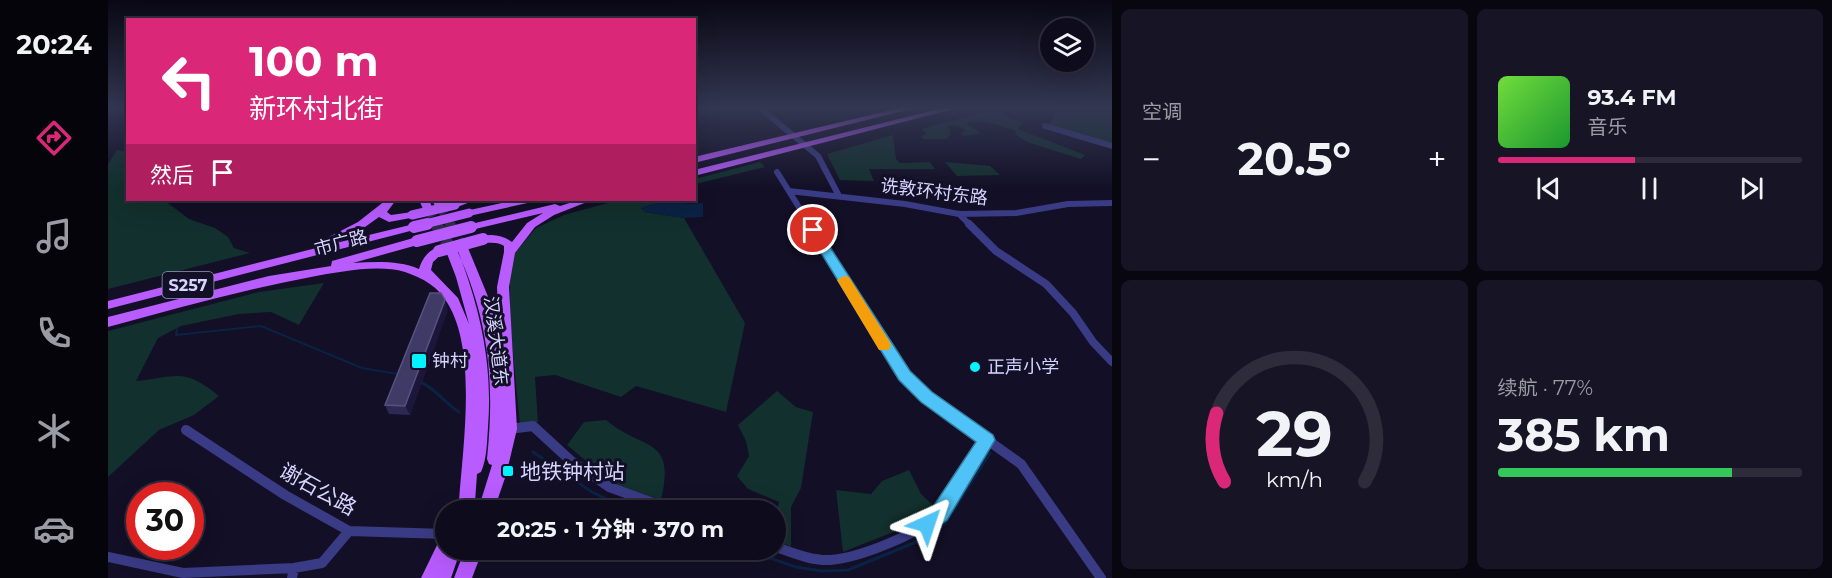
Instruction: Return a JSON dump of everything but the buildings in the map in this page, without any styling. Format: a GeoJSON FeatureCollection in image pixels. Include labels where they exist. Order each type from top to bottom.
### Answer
{"type":"FeatureCollection","features":[{"type":"Feature","properties":{"kind":"main road"},"geometry":{"type":"LineString","coordinates":[[696,159],[793,135]]}},
{"type":"Feature","properties":{"kind":"main road"},"geometry":{"type":"LineString","coordinates":[[696,172],[846,135]]}},
{"type":"Feature","properties":{"kind":"main road"},"geometry":{"type":"LineString","coordinates":[[753,145],[765,155]]}},
{"type":"Feature","properties":{"kind":"main road"},"geometry":{"type":"LineString","coordinates":[[387,203],[381,213],[389,219],[413,221],[467,201]]}},
{"type":"Feature","properties":{"kind":"main road","name":"市广路"},"geometry":{"type":"LineString","coordinates":[[108,305],[268,264],[413,221],[469,213],[523,201]]}},
{"type":"Feature","properties":{"kind":"main road","name":"市广路"},"geometry":{"type":"LineString","coordinates":[[108,322],[471,227],[582,201]]}},
{"type":"Feature","properties":{"kind":"main road"},"geometry":{"type":"LineString","coordinates":[[510,252],[531,225],[550,213],[583,201]]}},
{"type":"Feature","properties":{"kind":"main road"},"geometry":{"type":"LineString","coordinates":[[268,264],[342,238],[387,203]]}},
{"type":"Feature","properties":{"kind":"main road"},"geometry":{"type":"LineString","coordinates":[[465,500],[471,405],[465,325],[449,292],[432,278],[425,268],[428,260],[451,250],[483,239],[501,239],[509,245],[510,252],[503,287],[509,429],[498,475],[489,500]]}},
{"type":"Feature","properties":{"kind":"main road","name":"汉溪大道东"},"geometry":{"type":"LineString","coordinates":[[451,250],[474,312],[482,397],[478,452],[467,500]]}},
{"type":"Feature","properties":{"kind":"main road","name":"汉溪大道东"},"geometry":{"type":"LineString","coordinates":[[451,250],[481,286],[493,329],[496,352],[498,430],[487,500]]}},
{"type":"Feature","properties":{"kind":"main road"},"geometry":{"type":"LineString","coordinates":[[262,282],[366,267],[407,268],[432,278]]}},
{"type":"Feature","properties":{"kind":"main road"},"geometry":{"type":"LineString","coordinates":[[430,578],[439,560]]}},
{"type":"Feature","properties":{"kind":"main road"},"geometry":{"type":"LineString","coordinates":[[442,578],[448,560]]}},
{"type":"Feature","properties":{"kind":"main road"},"geometry":{"type":"LineString","coordinates":[[463,578],[470,560]]}},
{"type":"Feature","properties":{"kind":"main road"},"geometry":{"type":"LineString","coordinates":[[472,578],[476,560]]}},
{"type":"Feature","properties":{"kind":"street"},"geometry":{"type":"LineString","coordinates":[[793,135],[818,156],[838,196]]}},
{"type":"Feature","properties":{"kind":"street"},"geometry":{"type":"LineString","coordinates":[[1075,135],[1112,146]]}},
{"type":"Feature","properties":{"kind":"street"},"geometry":{"type":"LineString","coordinates":[[777,172],[905,376],[927,397],[1021,464],[1101,578]]}},
{"type":"Feature","properties":{"kind":"street","name":"诜敦环村东路"},"geometry":{"type":"LineString","coordinates":[[789,191],[905,204],[959,214],[1016,213],[1068,204],[1112,203]]}},
{"type":"Feature","properties":{"kind":"street"},"geometry":{"type":"LineString","coordinates":[[959,214],[996,251],[1046,284],[1073,313],[1093,342],[1112,362]]}},
{"type":"Feature","properties":{"kind":"street"},"geometry":{"type":"LineString","coordinates":[[509,429],[532,426],[570,460],[609,487],[645,500]]}},
{"type":"Feature","properties":{"kind":"street","name":"谢石公路"},"geometry":{"type":"LineString","coordinates":[[186,430],[285,495],[349,531],[435,534]]}},
{"type":"Feature","properties":{"kind":"street"},"geometry":{"type":"LineString","coordinates":[[786,550],[810,558],[830,560],[851,556],[927,524],[940,514],[987,440]]}},
{"type":"Feature","properties":{"kind":"street"},"geometry":{"type":"LineString","coordinates":[[108,557],[183,573],[293,573],[322,563],[349,531]]}},
{"type":"Feature","properties":{"kind":"green space"},"geometry":{"type":"Polygon","coordinates":[[[893,135],[896,159],[900,163],[930,162],[935,169],[869,169],[874,181],[840,180],[827,154],[893,135]]]}},
{"type":"Feature","properties":{"kind":"green space"},"geometry":{"type":"Polygon","coordinates":[[[924,135],[950,135],[946,139],[921,137],[924,135]]]}},
{"type":"Feature","properties":{"kind":"green space"},"geometry":{"type":"Polygon","coordinates":[[[1016,135],[1033,135],[1085,155],[1081,159],[1027,142],[1016,135]]]}},
{"type":"Feature","properties":{"kind":"green space"},"geometry":{"type":"Polygon","coordinates":[[[1082,135],[1112,135],[1112,144],[1082,135]]]}},
{"type":"Feature","properties":{"kind":"green space"},"geometry":{"type":"Polygon","coordinates":[[[117,150],[126,152],[126,201],[165,201],[189,219],[215,228],[228,237],[234,248],[250,253],[108,289],[108,164],[117,150]]]}},
{"type":"Feature","properties":{"kind":"green space"},"geometry":{"type":"Polygon","coordinates":[[[760,162],[765,167],[696,184],[696,179],[760,162]]]}},
{"type":"Feature","properties":{"kind":"green space"},"geometry":{"type":"Polygon","coordinates":[[[945,162],[990,166],[1000,175],[957,176],[945,162]]]}},
{"type":"Feature","properties":{"kind":"green space"},"geometry":{"type":"Polygon","coordinates":[[[615,201],[666,201],[641,208],[645,212],[684,218],[745,323],[726,412],[636,386],[621,397],[555,375],[535,377],[538,422],[520,425],[510,324],[510,269],[515,253],[536,228],[564,215],[615,201]]]}},
{"type":"Feature","properties":{"kind":"green space"},"geometry":{"type":"Polygon","coordinates":[[[324,283],[299,325],[271,312],[239,314],[181,326],[158,338],[136,381],[171,376],[188,377],[219,396],[194,415],[159,430],[108,477],[108,331],[259,292],[324,283]]]}},
{"type":"Feature","properties":{"kind":"green space"},"geometry":{"type":"Polygon","coordinates":[[[777,391],[796,407],[813,412],[801,488],[791,507],[791,547],[786,545],[786,500],[774,500],[748,489],[737,476],[749,456],[746,441],[738,425],[777,391]]]}},
{"type":"Feature","properties":{"kind":"green space"},"geometry":{"type":"Polygon","coordinates":[[[606,420],[653,448],[660,455],[664,465],[665,479],[661,500],[612,483],[567,445],[584,422],[606,420]]]}},
{"type":"Feature","properties":{"kind":"green space"},"geometry":{"type":"Polygon","coordinates":[[[909,470],[921,494],[936,508],[923,520],[843,552],[836,490],[871,494],[882,481],[909,470]]]}},
{"type":"Feature","properties":{"kind":"water"},"geometry":{"type":"Polygon","coordinates":[[[666,201],[703,203],[703,217],[684,218],[645,212],[641,207],[666,201]]]}},
{"type":"Feature","properties":{"kind":"waterway"},"geometry":{"type":"LineString","coordinates":[[177,329],[176,335],[261,326],[362,368],[398,374]]}},
{"type":"Feature","properties":{"kind":"waterway"},"geometry":{"type":"LineString","coordinates":[[420,382],[459,412]]}},
{"type":"Feature","properties":{"kind":"waterway"},"geometry":{"type":"LineString","coordinates":[[533,452],[592,492],[609,500]]}},
{"type":"Feature","properties":{"kind":"waterway"},"geometry":{"type":"LineString","coordinates":[[776,560],[796,567],[822,571],[848,570],[933,535],[946,522],[990,453]]}},
{"type":"Feature","properties":{"kind":"tunnel"},"geometry":{"type":"LineString","coordinates":[[440,206],[450,225]]}},
{"type":"Feature","properties":{"kind":"tunnel"},"geometry":{"type":"LineString","coordinates":[[428,209],[437,225]]}},
{"type":"Feature","properties":{"kind":"tunnel"},"geometry":{"type":"LineString","coordinates":[[436,224],[452,251]]}},
{"type":"Feature","properties":{"kind":"tunnel"},"geometry":{"type":"LineString","coordinates":[[449,224],[462,248]]}},
{"type":"Feature","properties":{"kind":"slow traffic"},"geometry":{"type":"LineString","coordinates":[[844,280],[884,345]]}},
{"type":"Feature","properties":{"kind":"place","name":"钟村"},"geometry":{"type":"Point","coordinates":[419,361]}},
{"type":"Feature","properties":{"kind":"place","name":"正声小学"},"geometry":{"type":"Point","coordinates":[975,367]}},
{"type":"Feature","properties":{"kind":"place","name":"地铁钟村站"},"geometry":{"type":"Point","coordinates":[508,471]}},
{"type":"Feature","properties":{"kind":"route"},"geometry":{"type":"LineString","coordinates":[[813,230],[905,376],[927,397],[987,440],[940,514],[927,524]]}}]}
